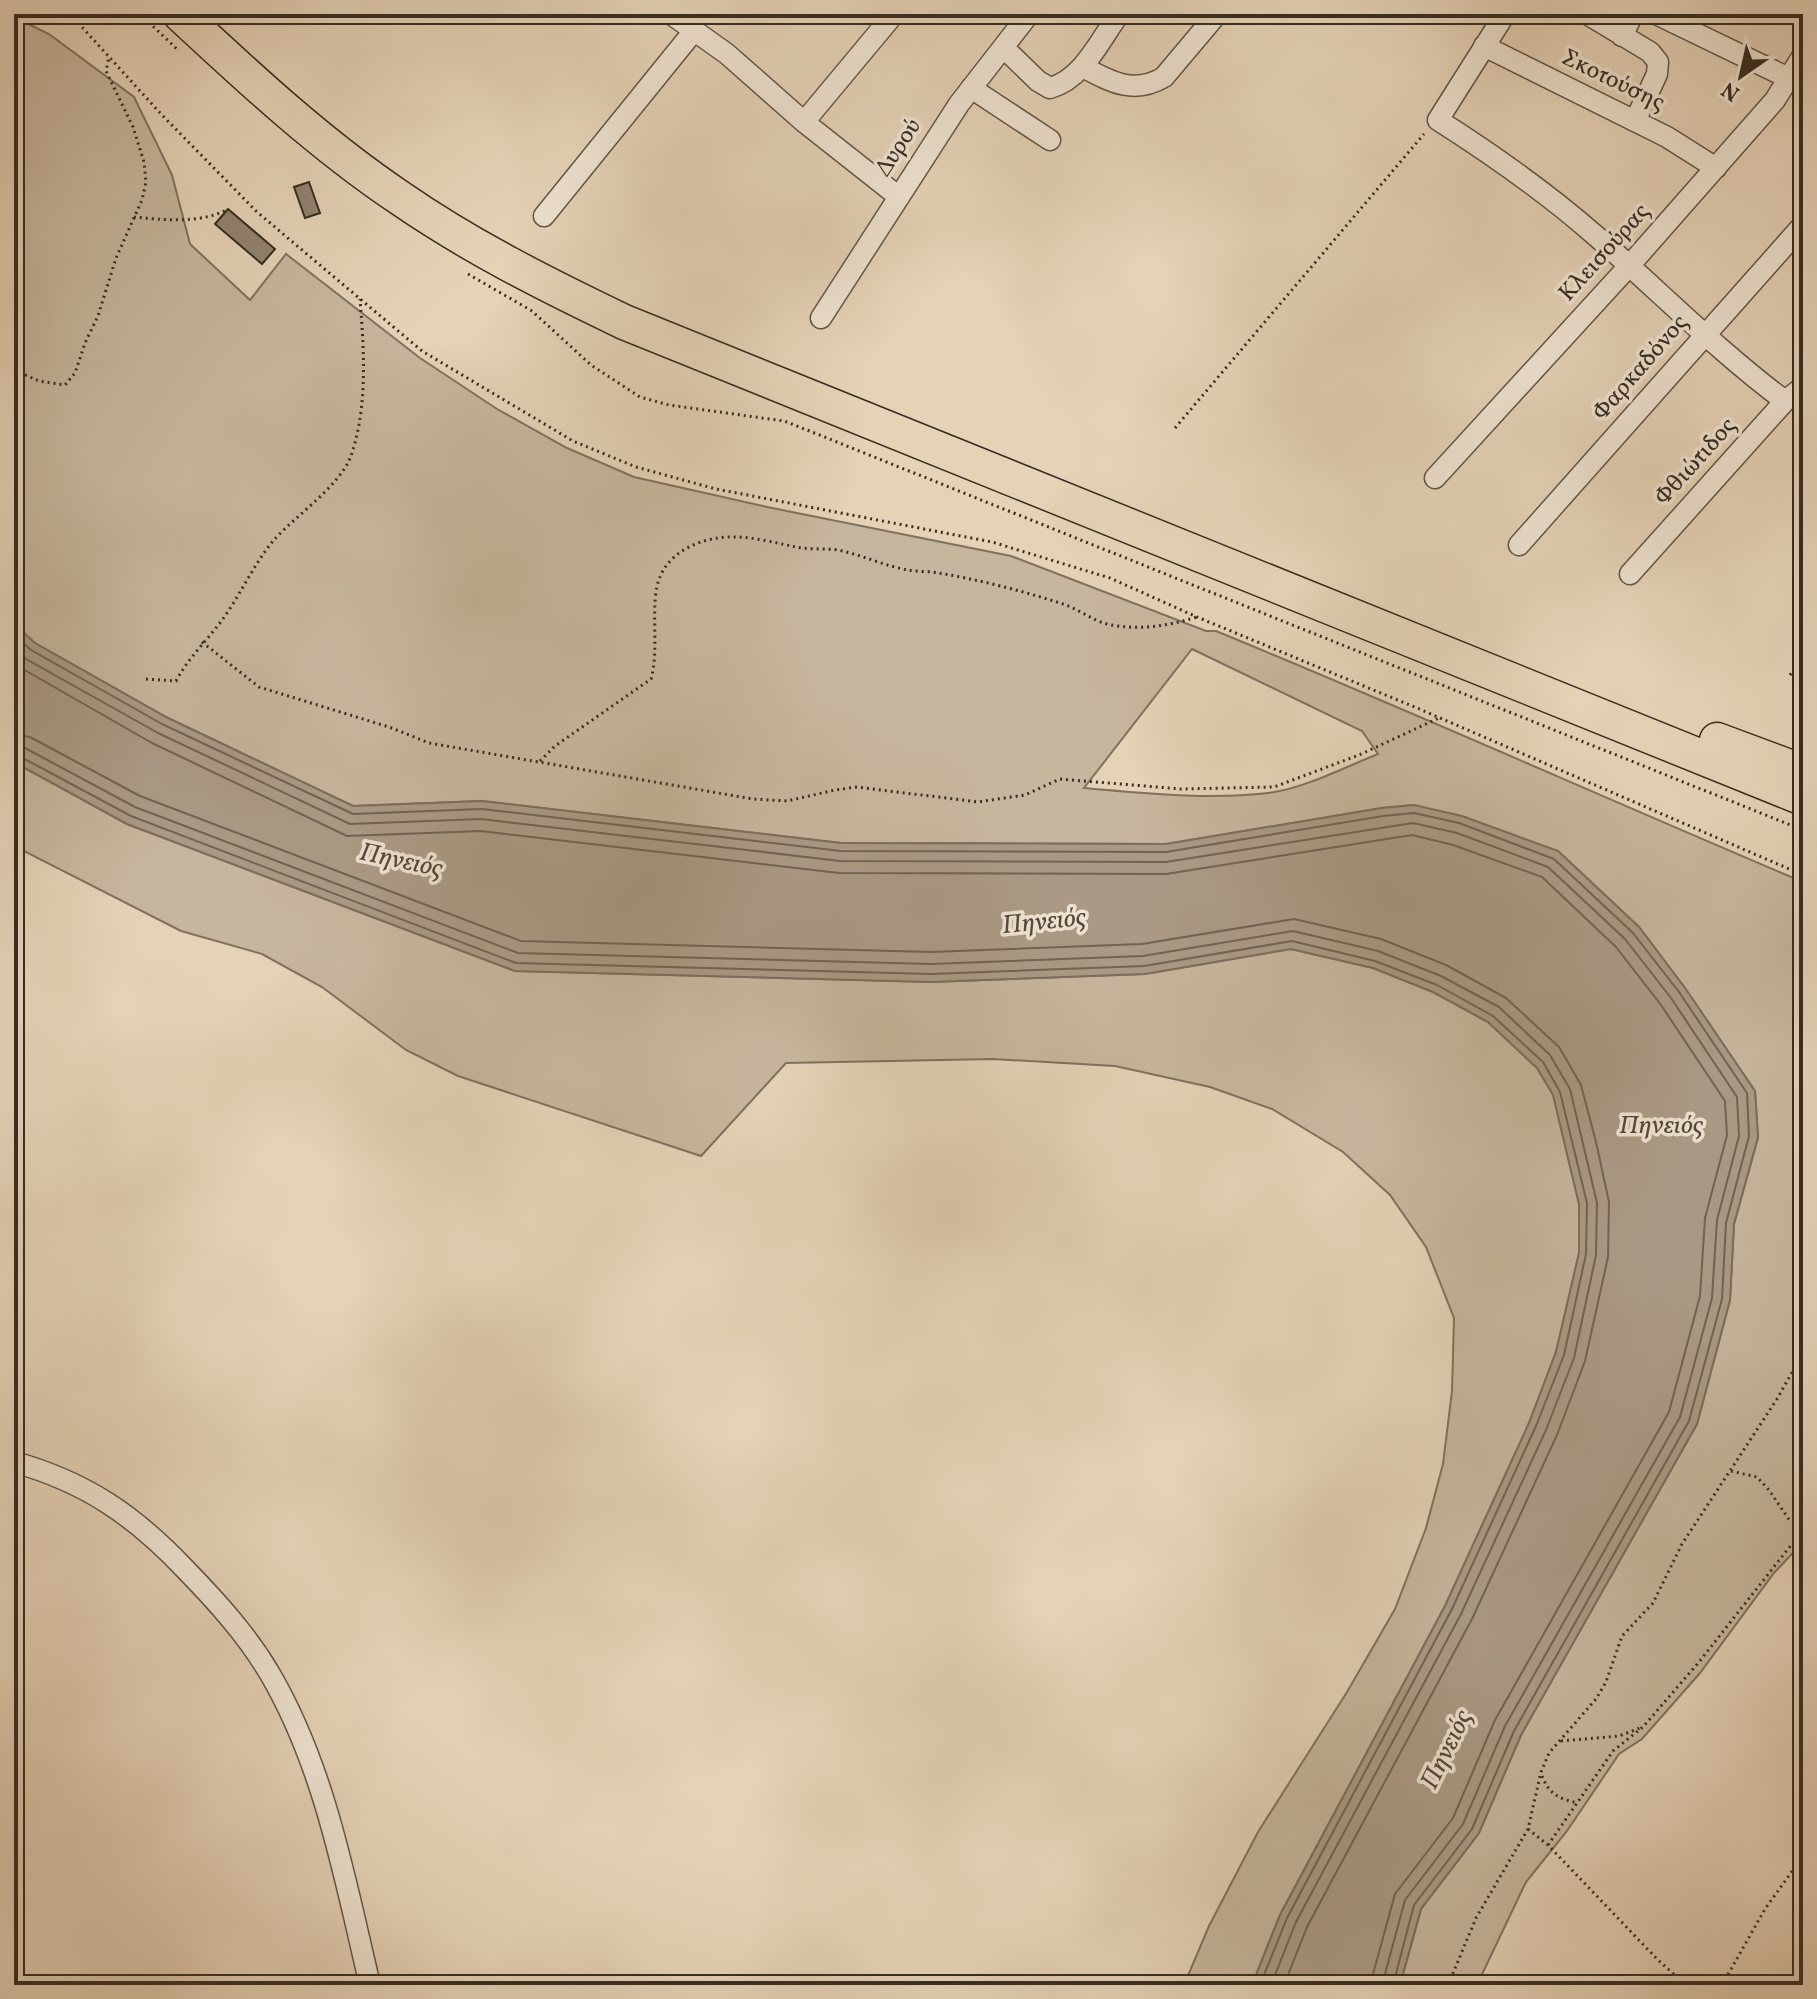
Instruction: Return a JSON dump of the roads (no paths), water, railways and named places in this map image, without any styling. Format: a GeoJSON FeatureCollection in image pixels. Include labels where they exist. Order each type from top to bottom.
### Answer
{"type":"FeatureCollection","features":[{"type":"Feature","properties":{"kind":"highway"},"geometry":{"type":"LineString","coordinates":[[180,14],[336,151],[399,198],[515,268],[624,322],[1803,798]]}},
{"type":"Feature","properties":{"kind":"highway"},"geometry":{"type":"LineString","coordinates":[[211,14],[350,136],[410,180],[522,247],[576,275],[709,333],[1803,772]]}},
{"type":"Feature","properties":{"kind":"street"},"geometry":{"type":"LineString","coordinates":[[671,14],[727,54],[804,122],[899,197]]}},
{"type":"Feature","properties":{"kind":"street"},"geometry":{"type":"LineString","coordinates":[[804,122],[894,14]]}},
{"type":"Feature","properties":{"kind":"street","name":"Δυρού"},"geometry":{"type":"LineString","coordinates":[[821,318],[971,88],[1029,14]]}},
{"type":"Feature","properties":{"kind":"street"},"geometry":{"type":"LineString","coordinates":[[1004,48],[1038,81],[1050,88],[1060,85],[1083,67],[1119,14]]}},
{"type":"Feature","properties":{"kind":"street"},"geometry":{"type":"LineString","coordinates":[[1083,67],[1122,87],[1152,84],[1164,77],[1217,14]]}},
{"type":"Feature","properties":{"kind":"street"},"geometry":{"type":"LineString","coordinates":[[1505,14],[1438,120],[1538,189],[1704,335],[1785,401]]}},
{"type":"Feature","properties":{"kind":"street"},"geometry":{"type":"LineString","coordinates":[[1587,14],[1650,52],[1658,62],[1657,74],[1635,121]]}},
{"type":"Feature","properties":{"kind":"street"},"geometry":{"type":"LineString","coordinates":[[1622,36],[1633,14]]}},
{"type":"Feature","properties":{"kind":"street"},"geometry":{"type":"LineString","coordinates":[[1656,14],[1796,82]]}},
{"type":"Feature","properties":{"kind":"street"},"geometry":{"type":"LineString","coordinates":[[544,216],[693,32]]}},
{"type":"Feature","properties":{"kind":"street","name":"Σκοτούσης"},"geometry":{"type":"LineString","coordinates":[[1484,46],[1667,137],[1716,168]]}},
{"type":"Feature","properties":{"kind":"street","name":"Κλεισούρας"},"geometry":{"type":"LineString","coordinates":[[1435,478],[1629,266],[1775,100],[1796,82],[1803,55]]}},
{"type":"Feature","properties":{"kind":"street"},"geometry":{"type":"LineString","coordinates":[[971,88],[1050,140]]}},
{"type":"Feature","properties":{"kind":"street","name":"Φαρκαδόνος"},"geometry":{"type":"LineString","coordinates":[[1519,545],[1803,225]]}},
{"type":"Feature","properties":{"kind":"street","name":"Φθιώτιδος"},"geometry":{"type":"LineString","coordinates":[[1630,574],[1785,401],[1803,387]]}},
{"type":"Feature","properties":{"kind":"street"},"geometry":{"type":"LineString","coordinates":[[14,1462],[78,1484],[122,1510],[163,1546],[232,1619],[269,1673],[300,1735],[313,1770],[337,1846],[370,1985]]}},
{"type":"Feature","properties":{"kind":"water","name":"Πηνειός"},"geometry":{"type":"Polygon","coordinates":[[[14,624],[35,643],[166,717],[353,806],[482,801],[841,843],[1166,844],[1414,805],[1462,816],[1558,851],[1639,927],[1755,1091],[1758,1137],[1734,1224],[1730,1300],[1697,1424],[1521,1735],[1479,1833],[1421,1909],[1400,1985],[1252,1985],[1280,1915],[1445,1606],[1529,1423],[1556,1352],[1579,1253],[1579,1204],[1553,1095],[1537,1068],[1488,1022],[1433,992],[1373,968],[1291,949],[1145,974],[931,982],[515,971],[127,824],[14,762],[14,624]]]}}]}
